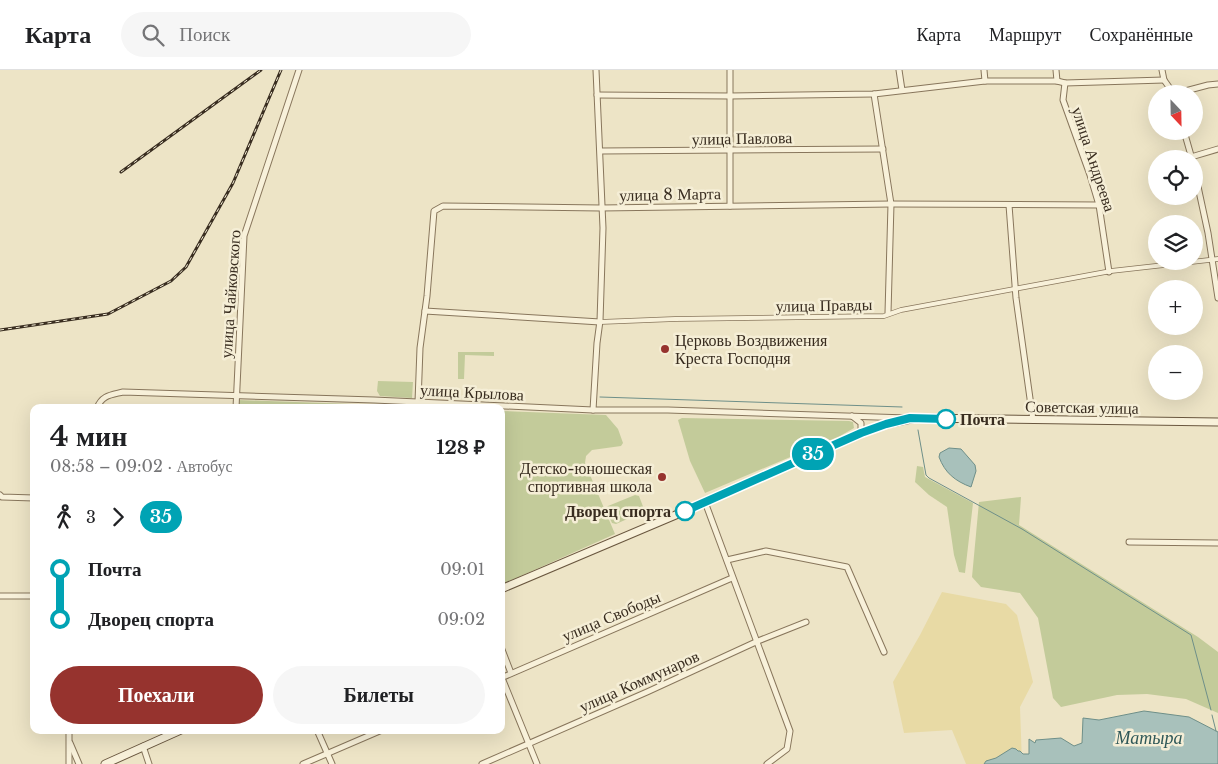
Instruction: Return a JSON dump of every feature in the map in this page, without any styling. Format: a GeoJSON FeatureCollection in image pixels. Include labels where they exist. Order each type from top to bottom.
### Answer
{"type":"FeatureCollection","features":[{"type":"Feature","properties":{"kind":"main road","name":"Советская улица"},"geometry":{"type":"LineString","coordinates":[[505,587],[861,433],[910,418],[1218,422]]}},
{"type":"Feature","properties":{"kind":"main road"},"geometry":{"type":"LineString","coordinates":[[105,764],[171,734]]}},
{"type":"Feature","properties":{"kind":"street","name":"улица Чайковского"},"geometry":{"type":"LineString","coordinates":[[236,404],[244,236],[299,70]]}},
{"type":"Feature","properties":{"kind":"street"},"geometry":{"type":"LineString","coordinates":[[593,410],[600,322],[603,208],[596,70]]}},
{"type":"Feature","properties":{"kind":"street"},"geometry":{"type":"LineString","coordinates":[[730,70],[730,206]]}},
{"type":"Feature","properties":{"kind":"street"},"geometry":{"type":"LineString","coordinates":[[899,70],[902,90]]}},
{"type":"Feature","properties":{"kind":"street"},"geometry":{"type":"LineString","coordinates":[[984,70],[985,82]]}},
{"type":"Feature","properties":{"kind":"street"},"geometry":{"type":"LineString","coordinates":[[1056,70],[1057,81]]}},
{"type":"Feature","properties":{"kind":"street"},"geometry":{"type":"LineString","coordinates":[[1162,70],[1164,80],[1168,85]]}},
{"type":"Feature","properties":{"kind":"street"},"geometry":{"type":"LineString","coordinates":[[597,95],[874,94],[985,82],[1057,81],[1064,83],[1164,80]]}},
{"type":"Feature","properties":{"kind":"street","name":"улица Андреева"},"geometry":{"type":"LineString","coordinates":[[1064,83],[1063,100],[1099,205],[1109,272]]}},
{"type":"Feature","properties":{"kind":"street"},"geometry":{"type":"LineString","coordinates":[[1203,86],[1218,84]]}},
{"type":"Feature","properties":{"kind":"street"},"geometry":{"type":"LineString","coordinates":[[874,94],[891,204],[888,313]]}},
{"type":"Feature","properties":{"kind":"street","name":"улица Павлова"},"geometry":{"type":"LineString","coordinates":[[601,151],[883,149]]}},
{"type":"Feature","properties":{"kind":"street"},"geometry":{"type":"LineString","coordinates":[[1203,154],[1218,149]]}},
{"type":"Feature","properties":{"kind":"street","name":"улица 8 Марта"},"geometry":{"type":"LineString","coordinates":[[418,402],[420,348],[434,211],[443,206],[603,208],[891,204],[1099,205]]}},
{"type":"Feature","properties":{"kind":"street"},"geometry":{"type":"LineString","coordinates":[[1008,205],[1032,420]]}},
{"type":"Feature","properties":{"kind":"street"},"geometry":{"type":"LineString","coordinates":[[1202,205],[1218,298]]}},
{"type":"Feature","properties":{"kind":"street","name":"улица Правды"},"geometry":{"type":"LineString","coordinates":[[425,311],[600,322],[884,316],[888,313],[1109,272],[1218,259]]}},
{"type":"Feature","properties":{"kind":"street","name":"улица Крылова"},"geometry":{"type":"LineString","coordinates":[[98,404],[106,396],[123,392],[432,404]]}},
{"type":"Feature","properties":{"kind":"street","name":"улица Крылова"},"geometry":{"type":"LineString","coordinates":[[505,408],[668,410],[910,418]]}},
{"type":"Feature","properties":{"kind":"street"},"geometry":{"type":"LineString","coordinates":[[852,416],[861,423],[861,433]]}},
{"type":"Feature","properties":{"kind":"street"},"geometry":{"type":"LineString","coordinates":[[0,495],[2,497],[30,498]]}},
{"type":"Feature","properties":{"kind":"street"},"geometry":{"type":"LineString","coordinates":[[705,502],[790,731],[787,749],[767,764]]}},
{"type":"Feature","properties":{"kind":"street"},"geometry":{"type":"LineString","coordinates":[[1129,542],[1218,543]]}},
{"type":"Feature","properties":{"kind":"street"},"geometry":{"type":"LineString","coordinates":[[727,560],[766,551],[847,567],[884,652]]}},
{"type":"Feature","properties":{"kind":"street","name":"улица Свободы"},"geometry":{"type":"LineString","coordinates":[[505,676],[732,578]]}},
{"type":"Feature","properties":{"kind":"street"},"geometry":{"type":"LineString","coordinates":[[0,596],[30,596]]}},
{"type":"Feature","properties":{"kind":"street","name":"улица Коммунаров"},"geometry":{"type":"LineString","coordinates":[[482,764],[758,641],[806,622]]}},
{"type":"Feature","properties":{"kind":"street"},"geometry":{"type":"LineString","coordinates":[[505,657],[511,673]]}},
{"type":"Feature","properties":{"kind":"street"},"geometry":{"type":"LineString","coordinates":[[505,685],[537,764]]}},
{"type":"Feature","properties":{"kind":"street"},"geometry":{"type":"LineString","coordinates":[[69,734],[69,764]]}},
{"type":"Feature","properties":{"kind":"street"},"geometry":{"type":"LineString","coordinates":[[319,734],[332,764]]}},
{"type":"Feature","properties":{"kind":"street"},"geometry":{"type":"LineString","coordinates":[[303,764],[373,734]]}},
{"type":"Feature","properties":{"kind":"street"},"geometry":{"type":"LineString","coordinates":[[69,740],[79,764]]}},
{"type":"Feature","properties":{"kind":"street"},"geometry":{"type":"LineString","coordinates":[[144,746],[149,764]]}},
{"type":"Feature","properties":{"kind":"green space"},"geometry":{"type":"Polygon","coordinates":[[[458,352],[494,352],[494,356],[465,355],[464,379],[458,379],[458,352]]]}},
{"type":"Feature","properties":{"kind":"green space"},"geometry":{"type":"Polygon","coordinates":[[[378,381],[413,382],[412,398],[380,396],[377,391],[378,381]]]}},
{"type":"Feature","properties":{"kind":"green space"},"geometry":{"type":"Polygon","coordinates":[[[237,400],[350,404],[237,404],[237,400]]]}},
{"type":"Feature","properties":{"kind":"green space"},"geometry":{"type":"Polygon","coordinates":[[[505,411],[606,415],[618,429],[623,443],[621,446],[592,450],[586,456],[585,463],[615,534],[505,583],[505,411]]]}},
{"type":"Feature","properties":{"kind":"green space"},"geometry":{"type":"Polygon","coordinates":[[[682,418],[849,421],[853,422],[854,428],[840,436],[705,493],[690,461],[678,420],[682,418]]]}},
{"type":"Feature","properties":{"kind":"green space"},"geometry":{"type":"Polygon","coordinates":[[[917,466],[923,467],[925,477],[973,503],[965,573],[959,572],[954,555],[947,507],[929,495],[915,482],[917,466]]]}},
{"type":"Feature","properties":{"kind":"green space"},"geometry":{"type":"Polygon","coordinates":[[[635,495],[639,496],[644,509],[643,512],[616,524],[612,523],[606,510],[608,506],[635,495]]]}},
{"type":"Feature","properties":{"kind":"green space"},"geometry":{"type":"Polygon","coordinates":[[[1021,497],[1019,525],[1198,637],[1218,652],[1218,713],[1186,699],[1147,694],[1117,695],[1061,707],[1053,698],[1038,618],[1020,593],[981,587],[972,577],[979,502],[1021,497]]]}},
{"type":"Feature","properties":{"kind":"sand"},"geometry":{"type":"Polygon","coordinates":[[[942,592],[1006,604],[1017,615],[1033,682],[1020,707],[1022,764],[966,764],[952,730],[904,733],[893,682],[942,592]]]}},
{"type":"Feature","properties":{"kind":"water"},"geometry":{"type":"Polygon","coordinates":[[[949,448],[961,449],[975,465],[976,471],[971,487],[951,476],[941,463],[940,453],[949,448]]]}},
{"type":"Feature","properties":{"kind":"water","name":"Матыра"},"geometry":{"type":"Polygon","coordinates":[[[1144,711],[1189,717],[1218,732],[1218,764],[984,764],[986,761],[996,758],[1012,748],[1023,754],[1029,754],[1029,739],[1035,743],[1036,740],[1061,738],[1074,746],[1082,743],[1083,718],[1099,720],[1144,711]]]}},
{"type":"Feature","properties":{"kind":"waterway"},"geometry":{"type":"LineString","coordinates":[[600,397],[902,407]]}},
{"type":"Feature","properties":{"kind":"waterway"},"geometry":{"type":"LineString","coordinates":[[918,430],[926,475],[929,478],[1022,529],[1191,635],[1211,710]]}},
{"type":"Feature","properties":{"kind":"waterway"},"geometry":{"type":"LineString","coordinates":[[1212,715],[1216,731]]}},
{"type":"Feature","properties":{"kind":"railway"},"geometry":{"type":"LineString","coordinates":[[121,172],[261,70]]}},
{"type":"Feature","properties":{"kind":"railway"},"geometry":{"type":"LineString","coordinates":[[0,330],[108,314],[171,281],[186,267],[233,183],[281,70]]}},
{"type":"Feature","properties":{"kind":"bus line","name":"35"},"geometry":{"type":"LineString","coordinates":[[685,511],[861,433],[886,424],[910,418],[946,419]]}},
{"type":"Feature","properties":{"kind":"place","name":"Церковь Воздвижения Креста Господня"},"geometry":{"type":"Point","coordinates":[665,349]}},
{"type":"Feature","properties":{"kind":"place","name":"Почта"},"geometry":{"type":"Point","coordinates":[946,419]}},
{"type":"Feature","properties":{"kind":"place","name":"Детско-юношеская спортивная школа"},"geometry":{"type":"Point","coordinates":[662,477]}},
{"type":"Feature","properties":{"kind":"place","name":"Дворец спорта"},"geometry":{"type":"Point","coordinates":[685,511]}}]}
